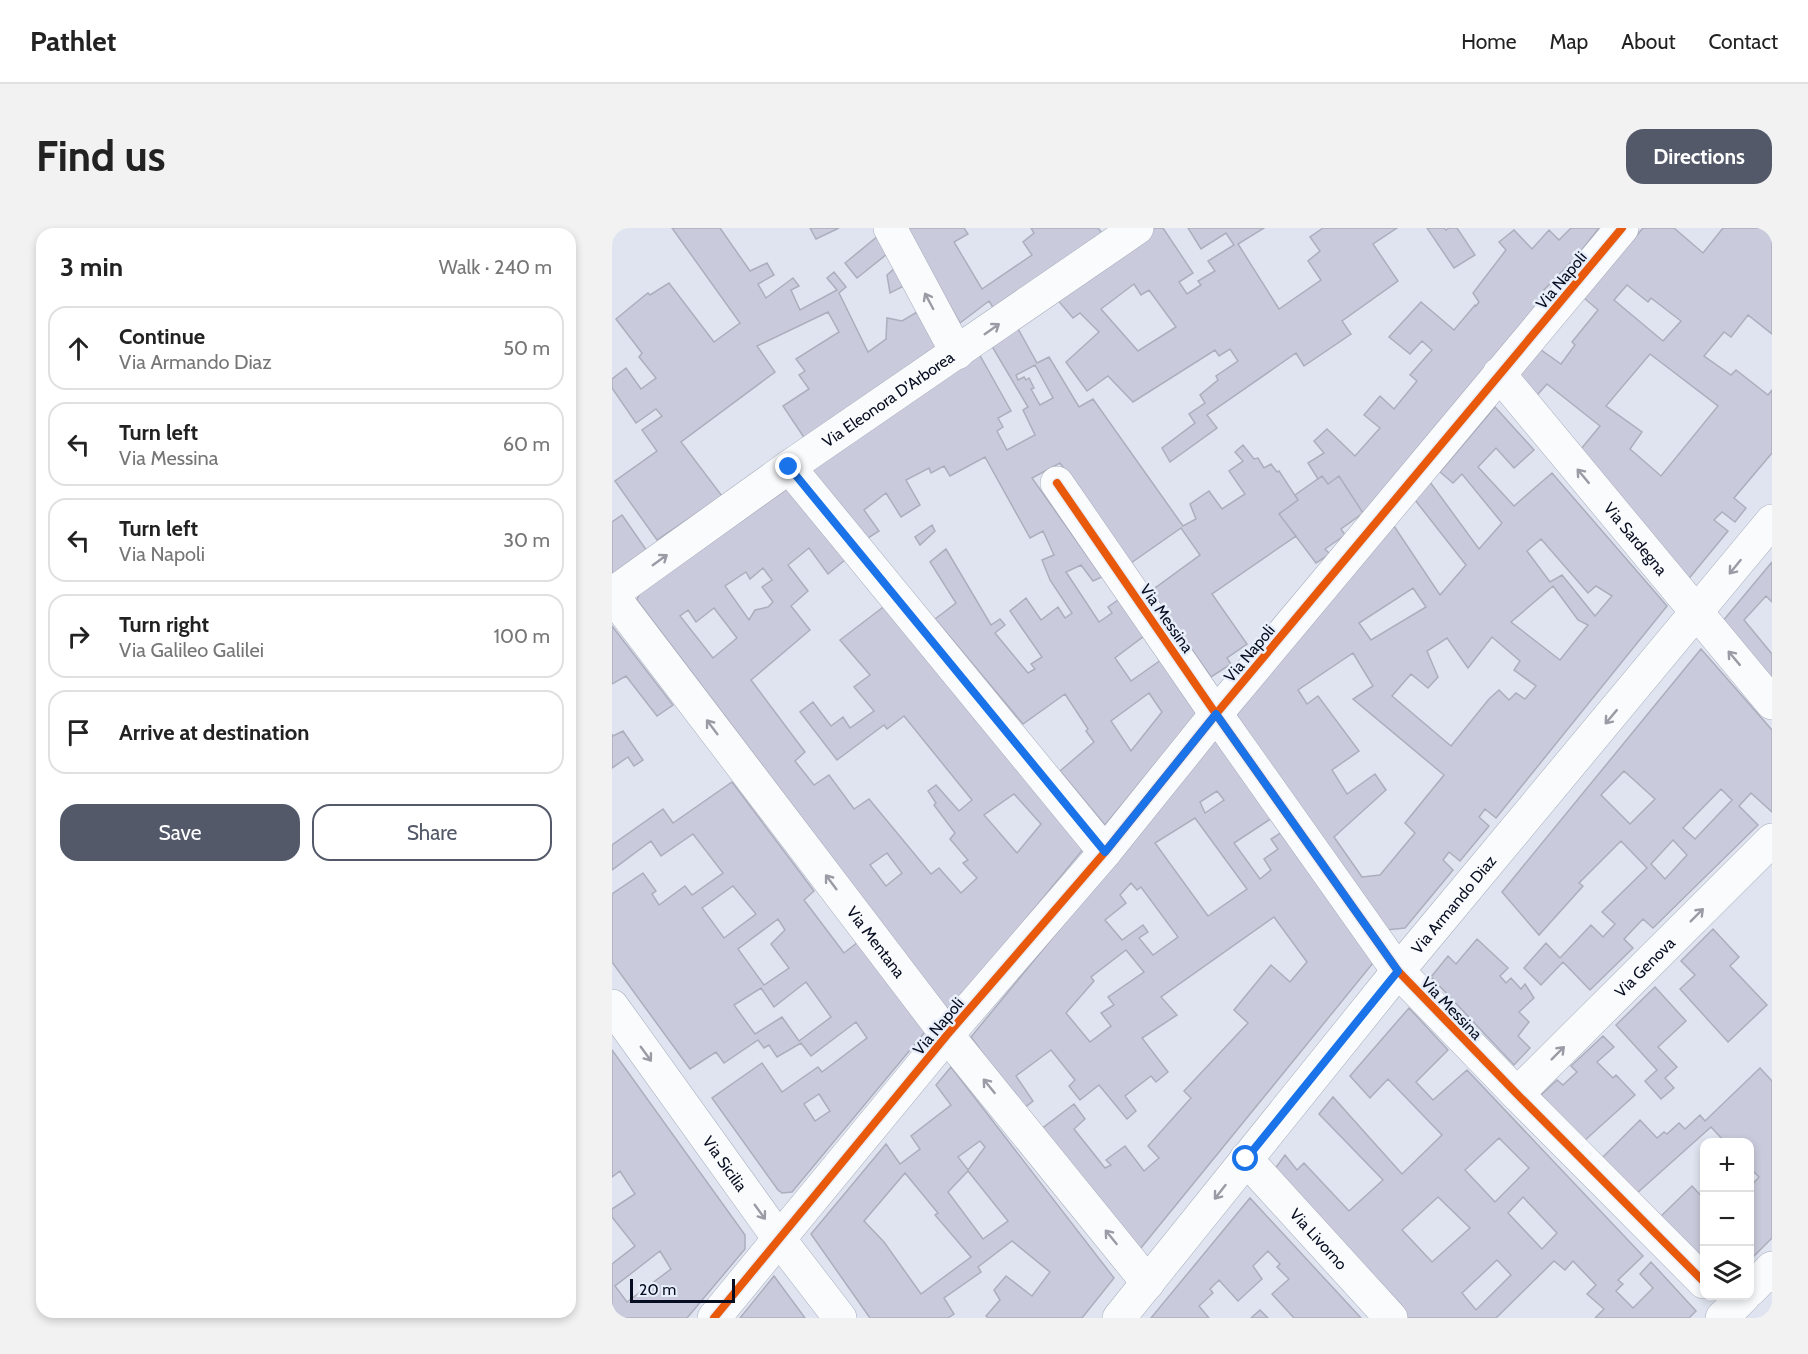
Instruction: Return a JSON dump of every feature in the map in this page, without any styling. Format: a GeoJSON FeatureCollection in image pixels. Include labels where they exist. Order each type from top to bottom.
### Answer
{"type":"FeatureCollection","features":[{"type":"Feature","properties":{"kind":"street"},"geometry":{"type":"LineString","coordinates":[[890,228],[957,353]]}},
{"type":"Feature","properties":{"kind":"street","name":"Via Eleonora D'Arborea"},"geometry":{"type":"LineString","coordinates":[[612,595],[789,467],[1137,228]]}},
{"type":"Feature","properties":{"kind":"street","name":"Via Napoli"},"geometry":{"type":"LineString","coordinates":[[714,1318],[947,1035],[1105,852],[1216,714],[1622,228]]}},
{"type":"Feature","properties":{"kind":"street","name":"Via Sardegna"},"geometry":{"type":"LineString","coordinates":[[1499,375],[1772,703]]}},
{"type":"Feature","properties":{"kind":"street"},"geometry":{"type":"LineString","coordinates":[[789,467],[1105,852]]}},
{"type":"Feature","properties":{"kind":"street","name":"Via Messina"},"geometry":{"type":"LineString","coordinates":[[1057,483],[1216,714],[1398,971],[1700,1278]]}},
{"type":"Feature","properties":{"kind":"street","name":"Via Armando Diaz"},"geometry":{"type":"LineString","coordinates":[[1119,1318],[1398,971],[1772,521]]}},
{"type":"Feature","properties":{"kind":"street","name":"Via Mentana"},"geometry":{"type":"LineString","coordinates":[[612,595],[947,1035],[1148,1283]]}},
{"type":"Feature","properties":{"kind":"street","name":"Via Genova"},"geometry":{"type":"LineString","coordinates":[[1517,1094],[1772,840]]}},
{"type":"Feature","properties":{"kind":"street","name":"Via Sicilia"},"geometry":{"type":"LineString","coordinates":[[612,1006],[780,1240],[840,1318]]}},
{"type":"Feature","properties":{"kind":"street","name":"Via Livorno"},"geometry":{"type":"LineString","coordinates":[[1246,1159],[1390,1318]]}},
{"type":"Feature","properties":{"kind":"street"},"geometry":{"type":"LineString","coordinates":[[1734,1304],[1772,1268]]}},
{"type":"Feature","properties":{"kind":"building"},"geometry":{"type":"Polygon","coordinates":[[[672,228],[720,228],[750,271],[767,263],[774,275],[758,284],[766,298],[793,278],[799,286],[791,290],[800,310],[837,290],[827,278],[834,272],[846,287],[839,293],[868,352],[886,339],[887,318],[902,321],[917,312],[939,351],[805,439],[783,406],[809,389],[799,375],[805,371],[796,359],[839,332],[828,312],[757,346],[775,372],[681,442],[722,496],[657,540],[615,481],[657,451],[642,430],[662,416],[656,409],[636,423],[612,388],[612,379],[626,368],[641,389],[656,378],[639,357],[642,353],[616,319],[648,293],[650,295],[669,283],[714,342],[740,323],[672,228]]]}},
{"type":"Feature","properties":{"kind":"building"},"geometry":{"type":"Polygon","coordinates":[[[810,228],[839,228],[816,239],[810,228]]]}},
{"type":"Feature","properties":{"kind":"building"},"geometry":{"type":"Polygon","coordinates":[[[906,228],[964,228],[968,234],[954,242],[982,289],[1032,255],[1023,242],[1034,233],[1031,228],[1098,228],[1103,234],[994,309],[989,301],[960,323],[906,228]]]}},
{"type":"Feature","properties":{"kind":"building"},"geometry":{"type":"Polygon","coordinates":[[[1155,228],[1163,228],[1193,273],[1179,282],[1187,294],[1201,285],[1198,281],[1215,271],[1208,261],[1234,245],[1226,233],[1201,249],[1188,228],[1264,228],[1238,244],[1279,309],[1321,280],[1308,261],[1320,251],[1310,237],[1323,228],[1397,228],[1373,244],[1398,281],[1342,321],[1351,334],[1304,366],[1296,353],[1207,415],[1217,428],[1170,462],[1162,448],[1195,423],[1189,414],[1205,403],[1200,395],[1218,380],[1216,376],[1238,361],[1230,349],[1219,356],[1215,350],[1133,402],[1108,376],[1087,391],[1066,362],[1099,332],[1080,313],[1073,318],[1055,297],[1155,228]],[[1134,284],[1101,309],[1138,351],[1176,327],[1149,290],[1141,295],[1134,284]]]}},
{"type":"Feature","properties":{"kind":"building"},"geometry":{"type":"Polygon","coordinates":[[[1427,228],[1446,230],[1457,228],[1475,255],[1454,268],[1427,228]]]}},
{"type":"Feature","properties":{"kind":"building"},"geometry":{"type":"Polygon","coordinates":[[[1571,228],[1599,228],[1577,256],[1543,291],[1545,295],[1363,513],[1339,476],[1328,484],[1322,476],[1318,479],[1308,463],[1324,453],[1314,441],[1327,429],[1355,456],[1380,428],[1364,415],[1380,396],[1394,409],[1417,381],[1410,375],[1432,350],[1422,341],[1410,354],[1389,337],[1421,302],[1454,330],[1479,302],[1473,293],[1506,250],[1499,242],[1514,230],[1532,249],[1549,230],[1559,240],[1571,228]]]}},
{"type":"Feature","properties":{"kind":"building"},"geometry":{"type":"Polygon","coordinates":[[[1643,228],[1674,228],[1703,253],[1723,228],[1772,228],[1772,334],[1748,315],[1731,337],[1724,332],[1704,356],[1731,375],[1736,370],[1768,395],[1772,390],[1772,453],[1734,498],[1746,508],[1735,522],[1722,512],[1714,520],[1728,531],[1686,582],[1576,455],[1600,426],[1547,384],[1531,402],[1513,383],[1541,350],[1561,364],[1575,345],[1572,342],[1598,310],[1584,298],[1643,228]],[[1627,285],[1614,300],[1663,341],[1681,321],[1651,298],[1648,302],[1627,285]],[[1650,354],[1606,406],[1642,432],[1630,449],[1661,476],[1718,406],[1650,354]]]}},
{"type":"Feature","properties":{"kind":"building"},"geometry":{"type":"Polygon","coordinates":[[[878,236],[887,254],[857,278],[845,263],[878,236]]]}},
{"type":"Feature","properties":{"kind":"building"},"geometry":{"type":"Polygon","coordinates":[[[895,268],[904,286],[890,293],[887,275],[895,268]]]}},
{"type":"Feature","properties":{"kind":"building"},"geometry":{"type":"Polygon","coordinates":[[[1016,325],[1037,363],[1049,357],[1079,407],[1093,399],[1183,526],[1196,519],[1190,504],[1209,491],[1222,509],[1245,494],[1229,471],[1243,461],[1235,452],[1243,445],[1254,459],[1258,458],[1264,468],[1271,464],[1277,472],[1279,471],[1298,500],[1279,514],[1296,536],[1212,594],[1247,644],[1227,658],[1231,664],[1211,677],[1151,591],[1200,555],[1181,528],[1131,563],[1060,463],[1032,478],[1102,577],[1093,581],[1081,565],[1066,572],[1099,622],[1112,613],[1108,607],[1118,600],[1144,636],[1115,658],[1131,681],[1161,660],[1198,712],[1105,825],[1060,771],[1094,742],[1065,694],[1023,724],[935,619],[956,603],[930,562],[946,549],[991,625],[1000,619],[1005,625],[995,633],[1028,673],[1035,669],[1031,664],[1042,657],[1010,611],[1026,598],[1041,620],[1058,607],[1065,618],[1072,613],[1050,580],[1042,560],[1054,555],[1043,531],[1030,538],[985,457],[950,476],[944,466],[931,473],[929,468],[906,480],[920,505],[901,517],[886,493],[864,510],[879,531],[868,538],[812,470],[978,352],[1011,411],[998,418],[1003,427],[997,431],[1007,450],[1035,435],[1023,410],[1028,407],[990,343],[1016,325]],[[1035,365],[1016,375],[1018,380],[1024,377],[1026,380],[1029,378],[1034,388],[1031,389],[1040,405],[1053,398],[1035,365]],[[1149,693],[1111,721],[1131,751],[1162,712],[1149,693]]]}},
{"type":"Feature","properties":{"kind":"building"},"geometry":{"type":"Polygon","coordinates":[[[1495,407],[1534,450],[1514,468],[1496,448],[1478,467],[1514,506],[1552,473],[1667,606],[1496,818],[1485,809],[1479,817],[1489,826],[1460,861],[1449,852],[1443,860],[1453,870],[1405,928],[1386,930],[1235,714],[1394,526],[1440,595],[1466,565],[1415,500],[1430,482],[1479,549],[1502,523],[1462,474],[1453,483],[1440,472],[1495,407]],[[1541,539],[1527,551],[1550,582],[1562,575],[1595,616],[1612,596],[1596,586],[1588,593],[1541,539]],[[1553,586],[1511,622],[1560,660],[1588,625],[1578,620],[1553,586]],[[1413,588],[1359,623],[1371,640],[1426,607],[1413,588]],[[1492,637],[1468,668],[1447,638],[1427,651],[1438,677],[1428,688],[1411,674],[1392,696],[1451,746],[1499,690],[1509,700],[1516,693],[1525,699],[1536,686],[1514,670],[1520,661],[1492,637]],[[1353,653],[1298,690],[1307,704],[1318,696],[1359,751],[1332,770],[1347,794],[1375,774],[1386,790],[1334,837],[1362,877],[1380,875],[1415,833],[1405,823],[1444,775],[1353,699],[1373,686],[1353,653]]]}},
{"type":"Feature","properties":{"kind":"building"},"geometry":{"type":"Polygon","coordinates":[[[1322,476],[1328,484],[1339,476],[1363,513],[1341,529],[1345,535],[1325,549],[1330,554],[1316,563],[1279,514],[1298,500],[1295,495],[1322,476]]]}},
{"type":"Feature","properties":{"kind":"building"},"geometry":{"type":"Polygon","coordinates":[[[787,489],[845,560],[828,574],[809,548],[788,565],[808,591],[791,606],[810,630],[751,680],[805,752],[795,761],[814,785],[829,775],[854,809],[869,799],[931,874],[939,868],[961,893],[977,878],[963,863],[968,860],[950,839],[955,833],[934,805],[936,803],[928,791],[936,785],[959,811],[972,800],[904,716],[887,729],[884,725],[837,760],[800,712],[813,702],[831,726],[843,717],[850,728],[874,711],[854,687],[870,675],[840,640],[886,605],[1085,847],[953,1007],[946,1008],[637,600],[640,592],[787,489]],[[763,568],[750,579],[746,572],[725,586],[749,620],[755,610],[768,607],[773,602],[762,587],[772,580],[763,568]],[[714,608],[696,622],[688,610],[680,616],[713,658],[737,638],[714,608]],[[1014,794],[984,815],[1017,853],[1041,824],[1014,794]],[[887,853],[870,865],[886,886],[902,873],[887,853]]]}},
{"type":"Feature","properties":{"kind":"building"},"geometry":{"type":"Polygon","coordinates":[[[622,515],[647,551],[612,576],[612,522],[622,515]]]}},
{"type":"Feature","properties":{"kind":"building"},"geometry":{"type":"Polygon","coordinates":[[[932,525],[935,531],[920,545],[915,537],[932,525]]]}},
{"type":"Feature","properties":{"kind":"building"},"geometry":{"type":"Polygon","coordinates":[[[1772,562],[1772,602],[1766,596],[1744,620],[1772,654],[1772,681],[1722,622],[1772,562]]]}},
{"type":"Feature","properties":{"kind":"building"},"geometry":{"type":"Polygon","coordinates":[[[612,626],[673,705],[657,716],[626,676],[612,684],[612,626]]]}},
{"type":"Feature","properties":{"kind":"building"},"geometry":{"type":"Polygon","coordinates":[[[1701,649],[1772,730],[1772,812],[1751,793],[1739,806],[1758,825],[1653,928],[1643,919],[1624,939],[1633,948],[1590,990],[1563,962],[1541,985],[1524,968],[1546,943],[1560,958],[1591,925],[1603,937],[1615,924],[1602,912],[1647,868],[1621,841],[1579,883],[1583,886],[1539,935],[1502,892],[1701,649]],[[1624,771],[1601,795],[1630,824],[1655,799],[1624,771]],[[1721,789],[1683,828],[1695,839],[1732,800],[1721,789]],[[1673,840],[1651,864],[1665,879],[1687,855],[1673,840]]]}},
{"type":"Feature","properties":{"kind":"building"},"geometry":{"type":"Polygon","coordinates":[[[623,731],[643,760],[634,766],[628,757],[612,768],[612,734],[613,736],[623,731]]]}},
{"type":"Feature","properties":{"kind":"building"},"geometry":{"type":"Polygon","coordinates":[[[1216,739],[1272,818],[1234,843],[1260,879],[1271,870],[1264,859],[1278,849],[1271,839],[1282,832],[1373,963],[1136,1254],[1040,1130],[1074,1104],[1085,1119],[1074,1129],[1105,1168],[1111,1165],[1106,1160],[1125,1146],[1144,1171],[1159,1158],[1148,1146],[1191,1098],[1184,1091],[1248,1023],[1234,1010],[1271,965],[1290,982],[1307,962],[1274,917],[1161,997],[1177,1015],[1142,1038],[1168,1072],[1156,1082],[1151,1076],[1125,1096],[1136,1111],[1127,1119],[1099,1085],[1080,1100],[1069,1086],[1075,1080],[1051,1050],[1016,1076],[1033,1101],[1023,1109],[971,1037],[1216,739]],[[1217,791],[1200,802],[1205,813],[1224,800],[1217,791]],[[1195,818],[1155,843],[1208,916],[1247,889],[1195,818]],[[1131,883],[1120,895],[1126,903],[1105,920],[1122,940],[1143,925],[1148,932],[1139,938],[1153,955],[1178,937],[1141,887],[1137,890],[1131,883]],[[1126,950],[1091,977],[1094,981],[1066,1013],[1090,1042],[1111,1026],[1101,1013],[1114,1005],[1108,997],[1144,972],[1126,950]]]}},
{"type":"Feature","properties":{"kind":"building"},"geometry":{"type":"Polygon","coordinates":[[[732,782],[814,891],[804,900],[844,953],[858,942],[925,1032],[792,1192],[782,1193],[778,1190],[712,1098],[762,1063],[782,1092],[818,1067],[822,1072],[867,1038],[856,1022],[811,1056],[801,1043],[777,1057],[769,1045],[764,1048],[758,1040],[724,1063],[716,1052],[690,1069],[612,962],[612,894],[643,873],[656,891],[652,894],[659,905],[685,886],[692,895],[723,873],[693,834],[661,856],[651,841],[612,870],[612,845],[663,809],[673,823],[732,782]],[[733,886],[702,908],[724,938],[756,914],[733,886]],[[778,919],[738,949],[764,985],[789,968],[771,944],[785,930],[778,919]],[[806,982],[774,1007],[761,988],[734,1005],[755,1034],[782,1017],[799,1041],[831,1017],[806,982]],[[819,1094],[804,1104],[815,1121],[830,1111],[819,1094]]]}},
{"type":"Feature","properties":{"kind":"building"},"geometry":{"type":"Polygon","coordinates":[[[1713,929],[1739,957],[1730,966],[1767,1005],[1728,1042],[1680,989],[1695,975],[1681,961],[1713,929]]]}},
{"type":"Feature","properties":{"kind":"building"},"geometry":{"type":"Polygon","coordinates":[[[1477,939],[1508,968],[1500,976],[1506,983],[1511,978],[1521,989],[1525,984],[1534,998],[1519,1012],[1529,1022],[1518,1036],[1530,1048],[1514,1065],[1431,977],[1448,956],[1456,964],[1477,939]]]}},
{"type":"Feature","properties":{"kind":"building"},"geometry":{"type":"Polygon","coordinates":[[[1655,987],[1686,1021],[1658,1047],[1677,1067],[1665,1078],[1674,1088],[1661,1099],[1645,1081],[1657,1070],[1616,1025],[1655,987]]]}},
{"type":"Feature","properties":{"kind":"building"},"geometry":{"type":"Polygon","coordinates":[[[1409,1008],[1448,1050],[1416,1082],[1433,1100],[1467,1070],[1643,1256],[1618,1280],[1623,1284],[1616,1291],[1633,1308],[1653,1288],[1640,1274],[1651,1262],[1696,1311],[1689,1318],[1595,1318],[1604,1309],[1587,1294],[1596,1285],[1573,1261],[1565,1270],[1554,1261],[1496,1318],[1405,1318],[1272,1173],[1285,1155],[1297,1170],[1304,1163],[1349,1211],[1383,1180],[1319,1114],[1333,1097],[1402,1174],[1442,1135],[1388,1079],[1370,1098],[1350,1076],[1409,1008]],[[1499,1138],[1465,1170],[1495,1202],[1529,1168],[1499,1138]],[[1438,1197],[1402,1230],[1432,1262],[1470,1228],[1438,1197]],[[1523,1197],[1508,1213],[1542,1249],[1557,1233],[1523,1197]],[[1497,1260],[1462,1293],[1476,1310],[1511,1275],[1497,1260]]]}},
{"type":"Feature","properties":{"kind":"building"},"geometry":{"type":"Polygon","coordinates":[[[1603,1036],[1614,1047],[1597,1062],[1613,1078],[1616,1075],[1635,1095],[1584,1141],[1541,1095],[1557,1080],[1563,1085],[1577,1072],[1571,1066],[1603,1036]]]}},
{"type":"Feature","properties":{"kind":"building"},"geometry":{"type":"Polygon","coordinates":[[[612,1050],[745,1235],[745,1249],[687,1318],[612,1318],[612,1264],[635,1246],[612,1217],[612,1209],[635,1194],[620,1171],[612,1177],[612,1050]],[[660,1251],[615,1286],[627,1302],[671,1269],[660,1251]]]}},
{"type":"Feature","properties":{"kind":"building"},"geometry":{"type":"Polygon","coordinates":[[[951,1067],[1114,1278],[1082,1318],[988,1318],[986,1316],[1000,1300],[994,1290],[1006,1276],[1032,1296],[1050,1272],[1012,1241],[978,1267],[981,1272],[944,1298],[954,1314],[948,1318],[870,1318],[811,1234],[886,1144],[900,1164],[920,1149],[911,1136],[951,1105],[936,1085],[951,1067]],[[980,1141],[958,1157],[968,1170],[985,1147],[980,1141]],[[968,1171],[948,1192],[983,1239],[1008,1221],[968,1171]],[[905,1173],[864,1221],[884,1242],[921,1294],[971,1257],[935,1215],[938,1213],[905,1173]]]}},
{"type":"Feature","properties":{"kind":"building"},"geometry":{"type":"Polygon","coordinates":[[[1760,1068],[1772,1081],[1772,1238],[1754,1256],[1754,1183],[1759,1177],[1754,1172],[1754,1138],[1721,1138],[1711,1127],[1636,1194],[1602,1158],[1640,1120],[1657,1138],[1664,1132],[1667,1134],[1679,1123],[1685,1129],[1700,1115],[1705,1121],[1760,1068]]]}},
{"type":"Feature","properties":{"kind":"building"},"geometry":{"type":"Polygon","coordinates":[[[1692,1186],[1700,1195],[1700,1265],[1658,1219],[1692,1186]]]}},
{"type":"Feature","properties":{"kind":"building"},"geometry":{"type":"Polygon","coordinates":[[[1250,1198],[1361,1318],[1294,1318],[1272,1294],[1289,1279],[1277,1267],[1280,1264],[1268,1251],[1253,1266],[1262,1279],[1238,1301],[1219,1280],[1210,1289],[1213,1293],[1199,1306],[1209,1318],[1151,1318],[1250,1198]]]}},
{"type":"Feature","properties":{"kind":"building"},"geometry":{"type":"Polygon","coordinates":[[[774,1276],[805,1318],[740,1318],[774,1276]]]}},
{"type":"Feature","properties":{"kind":"building"},"geometry":{"type":"Polygon","coordinates":[[[1260,1310],[1268,1318],[1251,1318],[1260,1310]]]}},
{"type":"Feature","properties":{"kind":"cycle path"},"geometry":{"type":"LineString","coordinates":[[714,1318],[947,1035],[1105,852],[1216,714],[1622,228]]}},
{"type":"Feature","properties":{"kind":"cycle path"},"geometry":{"type":"LineString","coordinates":[[1057,483],[1216,714],[1398,971],[1700,1278]]}},
{"type":"Feature","properties":{"kind":"route"},"geometry":{"type":"LineString","coordinates":[[789,467],[1105,852],[1216,714],[1398,971],[1246,1159]]}}]}
